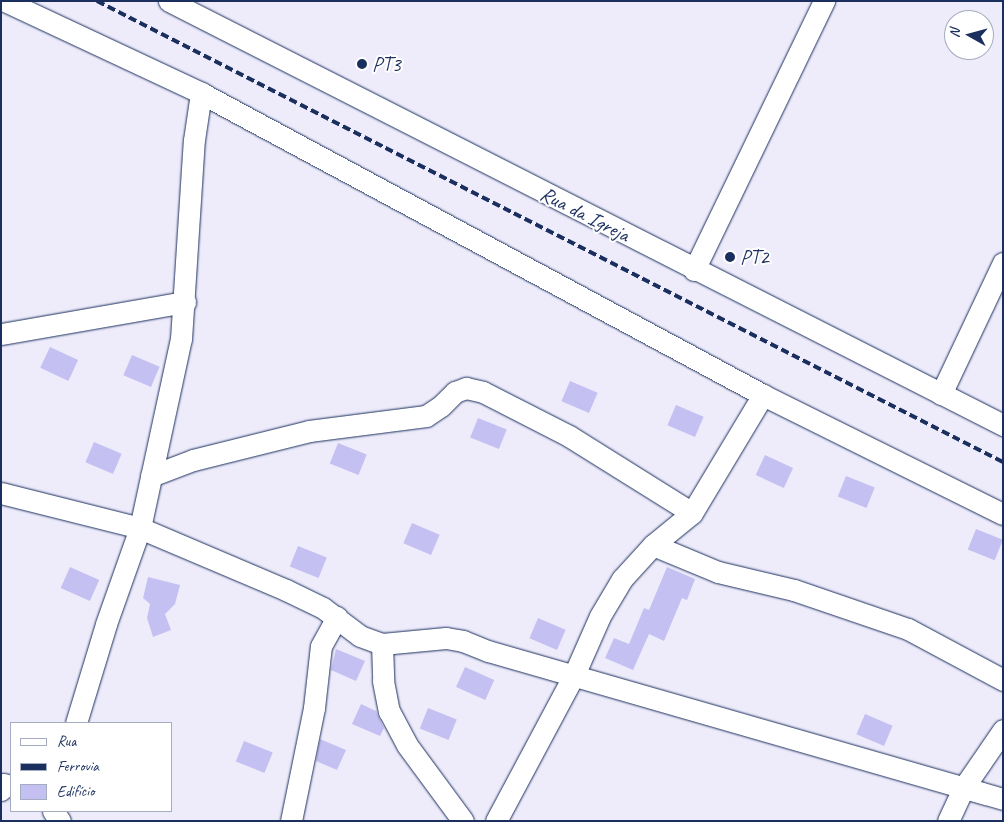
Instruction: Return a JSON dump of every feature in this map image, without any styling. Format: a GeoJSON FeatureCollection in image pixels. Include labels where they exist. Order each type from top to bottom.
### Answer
{"type":"FeatureCollection","features":[{"type":"Feature","properties":{"kind":"street","name":"Rua da Igreja"},"geometry":{"type":"LineString","coordinates":[[169,1],[694,270],[1003,424]]}},
{"type":"Feature","properties":{"kind":"street"},"geometry":{"type":"LineString","coordinates":[[694,270],[824,1]]}},
{"type":"Feature","properties":{"kind":"street"},"geometry":{"type":"LineString","coordinates":[[1,20],[6,2],[201,94],[763,395],[1003,514]]}},
{"type":"Feature","properties":{"kind":"street"},"geometry":{"type":"LineString","coordinates":[[76,722],[106,624],[140,528],[181,339],[194,140],[201,94]]}},
{"type":"Feature","properties":{"kind":"street"},"geometry":{"type":"LineString","coordinates":[[941,394],[1003,263]]}},
{"type":"Feature","properties":{"kind":"street"},"geometry":{"type":"LineString","coordinates":[[1,334],[184,302]]}},
{"type":"Feature","properties":{"kind":"street"},"geometry":{"type":"LineString","coordinates":[[151,476],[193,460],[308,431],[426,416],[441,406],[455,392],[466,388],[483,392],[570,436],[692,513]]}},
{"type":"Feature","properties":{"kind":"street"},"geometry":{"type":"LineString","coordinates":[[496,821],[574,675],[600,616],[622,579],[653,545],[692,513],[763,395]]}},
{"type":"Feature","properties":{"kind":"street"},"geometry":{"type":"LineString","coordinates":[[1,493],[140,528],[286,590],[337,617],[360,636],[382,644],[446,638],[1003,798]]}},
{"type":"Feature","properties":{"kind":"street"},"geometry":{"type":"LineString","coordinates":[[653,545],[718,572],[794,590],[908,629],[1003,680]]}},
{"type":"Feature","properties":{"kind":"street"},"geometry":{"type":"LineString","coordinates":[[291,821],[314,708],[321,646],[337,617]]}},
{"type":"Feature","properties":{"kind":"street"},"geometry":{"type":"LineString","coordinates":[[382,644],[383,681],[388,711],[408,745],[463,821]]}},
{"type":"Feature","properties":{"kind":"street"},"geometry":{"type":"LineString","coordinates":[[948,821],[964,787],[1003,730]]}},
{"type":"Feature","properties":{"kind":"building"},"geometry":{"type":"Polygon","coordinates":[[[50,347],[78,360],[68,381],[40,368],[50,347]]]}},
{"type":"Feature","properties":{"kind":"building"},"geometry":{"type":"Polygon","coordinates":[[[132,355],[160,367],[151,387],[123,375],[132,355]]]}},
{"type":"Feature","properties":{"kind":"building"},"geometry":{"type":"Polygon","coordinates":[[[570,381],[598,393],[589,413],[561,401],[570,381]]]}},
{"type":"Feature","properties":{"kind":"building"},"geometry":{"type":"Polygon","coordinates":[[[676,405],[704,417],[695,437],[667,425],[676,405]]]}},
{"type":"Feature","properties":{"kind":"building"},"geometry":{"type":"Polygon","coordinates":[[[478,418],[507,430],[499,449],[470,437],[478,418]]]}},
{"type":"Feature","properties":{"kind":"building"},"geometry":{"type":"Polygon","coordinates":[[[94,442],[122,454],[113,474],[85,462],[94,442]]]}},
{"type":"Feature","properties":{"kind":"building"},"geometry":{"type":"Polygon","coordinates":[[[338,443],[367,455],[359,475],[330,463],[338,443]]]}},
{"type":"Feature","properties":{"kind":"building"},"geometry":{"type":"Polygon","coordinates":[[[765,455],[793,468],[784,488],[756,475],[765,455]]]}},
{"type":"Feature","properties":{"kind":"building"},"geometry":{"type":"Polygon","coordinates":[[[846,476],[875,488],[867,508],[838,496],[846,476]]]}},
{"type":"Feature","properties":{"kind":"building"},"geometry":{"type":"Polygon","coordinates":[[[412,523],[440,535],[431,555],[403,543],[412,523]]]}},
{"type":"Feature","properties":{"kind":"building"},"geometry":{"type":"Polygon","coordinates":[[[976,529],[1003,540],[995,560],[968,549],[976,529]]]}},
{"type":"Feature","properties":{"kind":"building"},"geometry":{"type":"Polygon","coordinates":[[[298,546],[327,558],[319,578],[290,566],[298,546]]]}},
{"type":"Feature","properties":{"kind":"building"},"geometry":{"type":"Polygon","coordinates":[[[70,567],[99,580],[90,601],[61,588],[70,567]]]}},
{"type":"Feature","properties":{"kind":"building"},"geometry":{"type":"Polygon","coordinates":[[[667,567],[695,579],[687,600],[682,598],[664,641],[649,634],[633,670],[605,658],[614,638],[629,644],[644,608],[649,610],[667,567]]]}},
{"type":"Feature","properties":{"kind":"building"},"geometry":{"type":"Polygon","coordinates":[[[148,577],[180,585],[175,604],[165,614],[171,630],[153,637],[147,618],[150,604],[143,598],[148,577]]]}},
{"type":"Feature","properties":{"kind":"building"},"geometry":{"type":"Polygon","coordinates":[[[538,618],[566,630],[557,650],[529,638],[538,618]]]}},
{"type":"Feature","properties":{"kind":"building"},"geometry":{"type":"Polygon","coordinates":[[[336,649],[365,661],[356,681],[331,670],[336,649]]]}},
{"type":"Feature","properties":{"kind":"building"},"geometry":{"type":"Polygon","coordinates":[[[465,667],[494,680],[485,700],[456,687],[465,667]]]}},
{"type":"Feature","properties":{"kind":"building"},"geometry":{"type":"Polygon","coordinates":[[[361,704],[376,711],[384,728],[380,736],[352,724],[361,704]]]}},
{"type":"Feature","properties":{"kind":"building"},"geometry":{"type":"Polygon","coordinates":[[[428,708],[457,720],[449,740],[420,728],[428,708]]]}},
{"type":"Feature","properties":{"kind":"building"},"geometry":{"type":"Polygon","coordinates":[[[865,714],[893,726],[884,746],[856,734],[865,714]]]}},
{"type":"Feature","properties":{"kind":"building"},"geometry":{"type":"Polygon","coordinates":[[[320,739],[346,750],[337,770],[316,761],[320,739]]]}},
{"type":"Feature","properties":{"kind":"building"},"geometry":{"type":"Polygon","coordinates":[[[244,741],[273,753],[265,773],[236,761],[244,741]]]}},
{"type":"Feature","properties":{"kind":"railway"},"geometry":{"type":"LineString","coordinates":[[97,1],[1003,462]]}},
{"type":"Feature","properties":{"kind":"place","name":"PT3"},"geometry":{"type":"Point","coordinates":[362,64]}},
{"type":"Feature","properties":{"kind":"place","name":"PT2"},"geometry":{"type":"Point","coordinates":[730,257]}}]}
